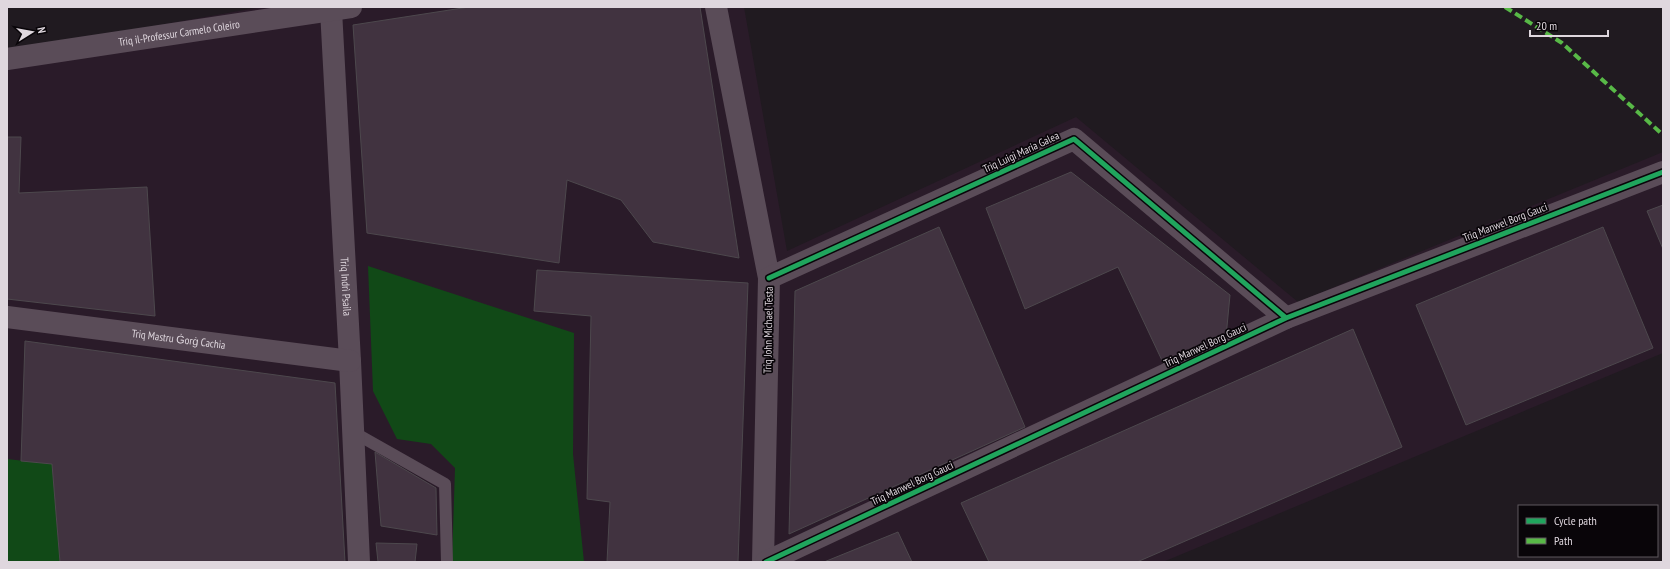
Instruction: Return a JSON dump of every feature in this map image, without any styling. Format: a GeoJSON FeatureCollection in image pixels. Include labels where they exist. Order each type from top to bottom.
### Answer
{"type":"FeatureCollection","features":[{"type":"Feature","properties":{"kind":"street","name":"Triq John Michael Testa"},"geometry":{"type":"LineString","coordinates":[[716,7],[769,278],[763,562]]}},
{"type":"Feature","properties":{"kind":"street","name":"Triq il-Professur Carmelo Coleiro"},"geometry":{"type":"LineString","coordinates":[[7,59],[341,9]]}},
{"type":"Feature","properties":{"kind":"street","name":"Triq Indrì Psaila"},"geometry":{"type":"LineString","coordinates":[[341,9],[350,361],[359,562]]}},
{"type":"Feature","properties":{"kind":"street","name":"Triq Luigi Maria Galea"},"geometry":{"type":"LineString","coordinates":[[769,278],[1074,139],[1286,318]]}},
{"type":"Feature","properties":{"kind":"street","name":"Triq Manwel Borg Gauci"},"geometry":{"type":"LineString","coordinates":[[766,562],[1286,318],[1663,172]]}},
{"type":"Feature","properties":{"kind":"street","name":"Triq Mastru Ġorġ Cachia"},"geometry":{"type":"LineString","coordinates":[[7,317],[350,361]]}},
{"type":"Feature","properties":{"kind":"lane"},"geometry":{"type":"LineString","coordinates":[[353,432],[445,484],[447,562]]}},
{"type":"Feature","properties":{"kind":"shaded area"},"geometry":{"type":"Polygon","coordinates":[[[262,7],[744,7],[787,251],[1076,117],[1298,302],[1663,152],[1663,353],[1163,562],[7,562],[7,52],[262,7]]]}},
{"type":"Feature","properties":{"kind":"green space"},"geometry":{"type":"Polygon","coordinates":[[[368,266],[574,333],[573,454],[584,562],[452,562],[455,468],[431,444],[397,439],[373,391],[368,266]]]}},
{"type":"Feature","properties":{"kind":"green space"},"geometry":{"type":"Polygon","coordinates":[[[7,459],[52,464],[60,562],[7,562],[7,459]]]}},
{"type":"Feature","properties":{"kind":"building"},"geometry":{"type":"Polygon","coordinates":[[[469,7],[700,7],[739,258],[653,242],[621,200],[567,180],[559,263],[367,233],[353,25],[469,7]]]}},
{"type":"Feature","properties":{"kind":"building"},"geometry":{"type":"Polygon","coordinates":[[[7,137],[21,137],[19,193],[147,187],[155,316],[7,299],[7,137]]]}},
{"type":"Feature","properties":{"kind":"building"},"geometry":{"type":"Polygon","coordinates":[[[1071,172],[1230,295],[1226,337],[1166,369],[1118,267],[1025,309],[986,208],[1071,172]]]}},
{"type":"Feature","properties":{"kind":"building"},"geometry":{"type":"Polygon","coordinates":[[[1663,205],[1663,249],[1647,211],[1663,205]]]}},
{"type":"Feature","properties":{"kind":"building"},"geometry":{"type":"Polygon","coordinates":[[[939,227],[1025,427],[789,534],[795,291],[939,227]]]}},
{"type":"Feature","properties":{"kind":"building"},"geometry":{"type":"Polygon","coordinates":[[[1603,227],[1653,348],[1466,425],[1416,305],[1603,227]]]}},
{"type":"Feature","properties":{"kind":"building"},"geometry":{"type":"Polygon","coordinates":[[[537,270],[748,283],[738,562],[607,562],[610,502],[587,499],[591,316],[534,311],[537,270]]]}},
{"type":"Feature","properties":{"kind":"building"},"geometry":{"type":"Polygon","coordinates":[[[1353,329],[1402,447],[1137,562],[989,562],[961,503],[1353,329]]]}},
{"type":"Feature","properties":{"kind":"building"},"geometry":{"type":"Polygon","coordinates":[[[25,341],[335,383],[345,562],[60,562],[52,464],[21,461],[25,341]]]}},
{"type":"Feature","properties":{"kind":"building"},"geometry":{"type":"Polygon","coordinates":[[[375,452],[436,488],[437,535],[381,526],[375,452]]]}},
{"type":"Feature","properties":{"kind":"building"},"geometry":{"type":"Polygon","coordinates":[[[898,532],[912,562],[824,562],[898,532]]]}},
{"type":"Feature","properties":{"kind":"building"},"geometry":{"type":"Polygon","coordinates":[[[376,543],[417,544],[415,562],[378,562],[376,543]]]}},
{"type":"Feature","properties":{"kind":"marked path"},"geometry":{"type":"LineString","coordinates":[[1505,7],[1562,43],[1663,135]]}},
{"type":"Feature","properties":{"kind":"cycle path"},"geometry":{"type":"LineString","coordinates":[[769,278],[1074,139],[1286,318]]}},
{"type":"Feature","properties":{"kind":"cycle path"},"geometry":{"type":"LineString","coordinates":[[766,562],[1286,318],[1663,172]]}}]}
